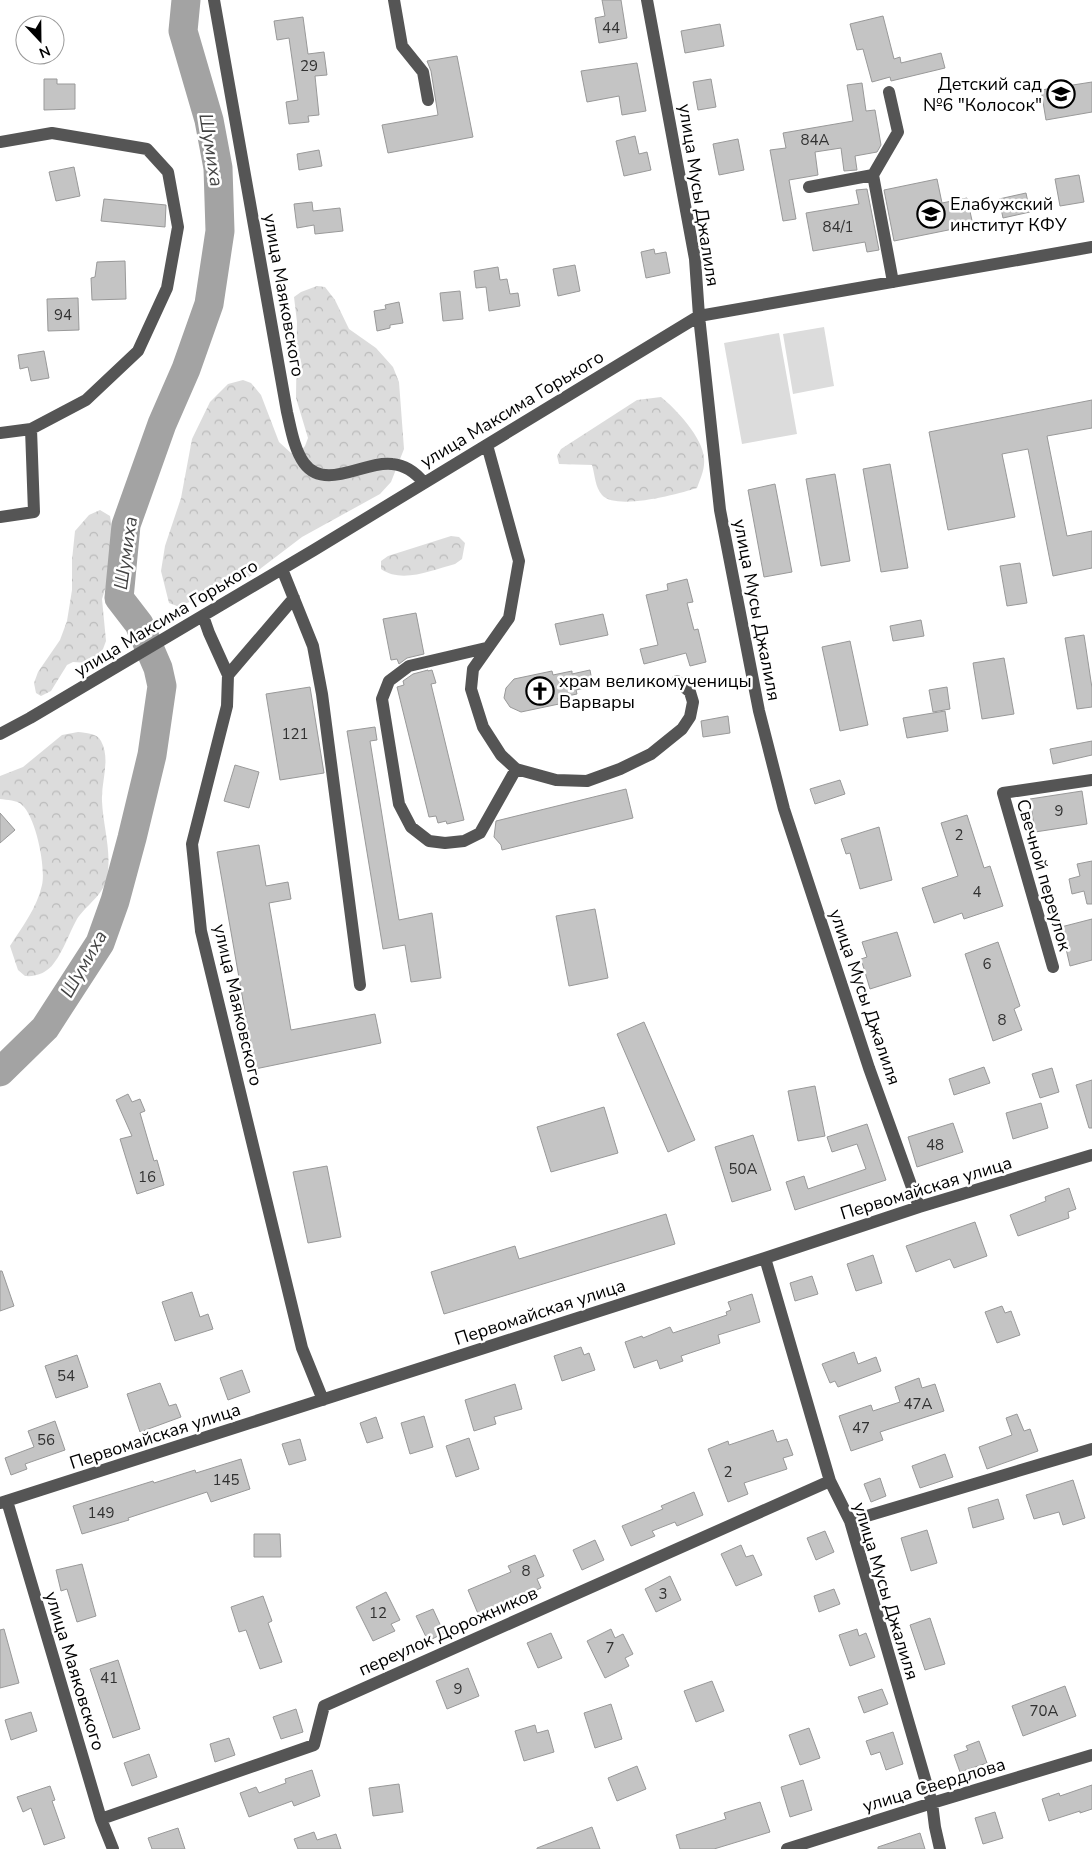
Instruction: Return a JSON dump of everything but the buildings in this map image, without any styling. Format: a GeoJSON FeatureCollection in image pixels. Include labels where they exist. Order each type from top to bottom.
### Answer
{"type":"FeatureCollection","features":[{"type":"Feature","properties":{"kind":"street","name":"улица Маяковского"},"geometry":{"type":"LineString","coordinates":[[214,0],[287,412],[294,440],[305,464],[317,473],[331,476],[374,465],[391,463],[411,471],[424,483]]}},
{"type":"Feature","properties":{"kind":"street"},"geometry":{"type":"LineString","coordinates":[[394,0],[402,46],[422,72],[428,100]]}},
{"type":"Feature","properties":{"kind":"street","name":"улица Мусы Джалиля"},"geometry":{"type":"LineString","coordinates":[[647,0],[696,260],[699,316],[720,510],[759,711],[784,810],[869,1068],[919,1207]]}},
{"type":"Feature","properties":{"kind":"street"},"geometry":{"type":"LineString","coordinates":[[889,92],[898,132],[873,175],[893,282]]}},
{"type":"Feature","properties":{"kind":"street"},"geometry":{"type":"LineString","coordinates":[[0,142],[52,133],[147,149],[168,172],[178,226],[167,288],[138,351],[86,400],[31,429],[0,433]]}},
{"type":"Feature","properties":{"kind":"street"},"geometry":{"type":"LineString","coordinates":[[809,187],[873,175]]}},
{"type":"Feature","properties":{"kind":"street","name":"улица Максима Горького"},"geometry":{"type":"LineString","coordinates":[[0,734],[282,569],[699,316],[1092,247]]}},
{"type":"Feature","properties":{"kind":"street"},"geometry":{"type":"LineString","coordinates":[[0,517],[34,512],[31,429]]}},
{"type":"Feature","properties":{"kind":"street"},"geometry":{"type":"LineString","coordinates":[[487,445],[519,561],[509,618],[473,668],[471,689],[483,727],[501,755],[516,770],[556,780],[587,781],[620,769],[651,754],[682,729],[690,717],[693,702],[690,692],[677,681]]}},
{"type":"Feature","properties":{"kind":"street"},"geometry":{"type":"LineString","coordinates":[[282,569],[313,646],[322,694],[360,985]]}},
{"type":"Feature","properties":{"kind":"street"},"geometry":{"type":"LineString","coordinates":[[228,675],[294,598]]}},
{"type":"Feature","properties":{"kind":"street","name":"улица Маяковского"},"geometry":{"type":"LineString","coordinates":[[203,616],[228,675],[227,706],[192,844],[201,931],[302,1348],[323,1400]]}},
{"type":"Feature","properties":{"kind":"street"},"geometry":{"type":"LineString","coordinates":[[486,648],[410,666],[389,681],[382,699],[399,804],[411,827],[429,841],[445,843],[464,841],[480,833],[516,770]]}},
{"type":"Feature","properties":{"kind":"street","name":"Свечной переулок"},"geometry":{"type":"LineString","coordinates":[[1053,967],[1003,793],[1092,780]]}},
{"type":"Feature","properties":{"kind":"street","name":"Первомайская улица"},"geometry":{"type":"LineString","coordinates":[[3,1502],[919,1207],[1092,1155]]}},
{"type":"Feature","properties":{"kind":"street","name":"улица Мусы Джалиля"},"geometry":{"type":"LineString","coordinates":[[765,1258],[830,1481],[850,1521],[932,1803],[934,1827],[940,1849]]}},
{"type":"Feature","properties":{"kind":"street"},"geometry":{"type":"LineString","coordinates":[[850,1521],[1092,1449]]}},
{"type":"Feature","properties":{"kind":"street","name":"переулок Дорожников"},"geometry":{"type":"LineString","coordinates":[[101,1819],[314,1745],[324,1706],[830,1481]]}},
{"type":"Feature","properties":{"kind":"street","name":"улица Маяковского"},"geometry":{"type":"LineString","coordinates":[[3,1502],[101,1819],[112,1849]]}},
{"type":"Feature","properties":{"kind":"street","name":"улица Свердлова"},"geometry":{"type":"LineString","coordinates":[[786,1849],[1092,1755]]}},
{"type":"Feature","properties":{"kind":"green space"},"geometry":{"type":"Polygon","coordinates":[[[317,286],[325,287],[335,300],[349,329],[376,348],[393,367],[399,382],[404,449],[391,482],[380,494],[302,537],[248,578],[193,601],[177,606],[169,603],[161,571],[165,546],[181,498],[192,439],[210,402],[228,384],[243,380],[251,383],[261,395],[279,442],[291,453],[300,452],[305,446],[308,438],[296,398],[297,322],[294,297],[317,286]]]}},
{"type":"Feature","properties":{"kind":"green space"},"geometry":{"type":"Polygon","coordinates":[[[824,327],[834,386],[793,394],[783,334],[824,327]]]}},
{"type":"Feature","properties":{"kind":"green space"},"geometry":{"type":"Polygon","coordinates":[[[779,333],[797,434],[742,444],[724,343],[779,333]]]}},
{"type":"Feature","properties":{"kind":"green space"},"geometry":{"type":"Polygon","coordinates":[[[661,397],[688,424],[699,442],[704,458],[704,466],[697,488],[648,500],[620,502],[609,500],[602,495],[597,485],[592,465],[559,464],[557,456],[561,449],[637,400],[661,397]]]}},
{"type":"Feature","properties":{"kind":"green space"},"geometry":{"type":"Polygon","coordinates":[[[100,510],[110,516],[112,529],[111,571],[102,599],[106,641],[103,649],[92,662],[73,662],[67,665],[51,691],[41,696],[36,693],[34,683],[38,672],[60,640],[67,621],[72,590],[72,560],[75,531],[89,515],[100,510]]]}},
{"type":"Feature","properties":{"kind":"green space"},"geometry":{"type":"Polygon","coordinates":[[[451,536],[459,537],[465,543],[462,559],[455,564],[408,576],[389,573],[381,569],[381,561],[388,556],[451,536]]]}},
{"type":"Feature","properties":{"kind":"green space"},"geometry":{"type":"Polygon","coordinates":[[[78,732],[97,736],[104,748],[105,763],[102,801],[108,849],[107,877],[98,895],[77,919],[58,958],[41,974],[25,976],[18,970],[10,946],[37,902],[42,885],[43,867],[39,843],[32,820],[22,805],[12,800],[0,799],[0,776],[23,767],[62,735],[78,732]]]}},
{"type":"Feature","properties":{"kind":"waterway","name":"Шумиха"},"geometry":{"type":"LineString","coordinates":[[0,1072],[45,1028],[100,943],[115,901],[152,755],[162,686],[158,668],[139,624],[119,598],[126,525],[162,424],[186,369],[209,304],[220,231],[218,168],[209,120],[183,31],[186,0]]}},
{"type":"Feature","properties":{"kind":"place","name":"Детский сад №6 \"Колосок\""},"geometry":{"type":"Point","coordinates":[1061,94]}},
{"type":"Feature","properties":{"kind":"place","name":"Елабужский институт КФУ"},"geometry":{"type":"Point","coordinates":[931,214]}},
{"type":"Feature","properties":{"kind":"place","name":"храм великомученицы Варвары"},"geometry":{"type":"Point","coordinates":[540,691]}}]}
